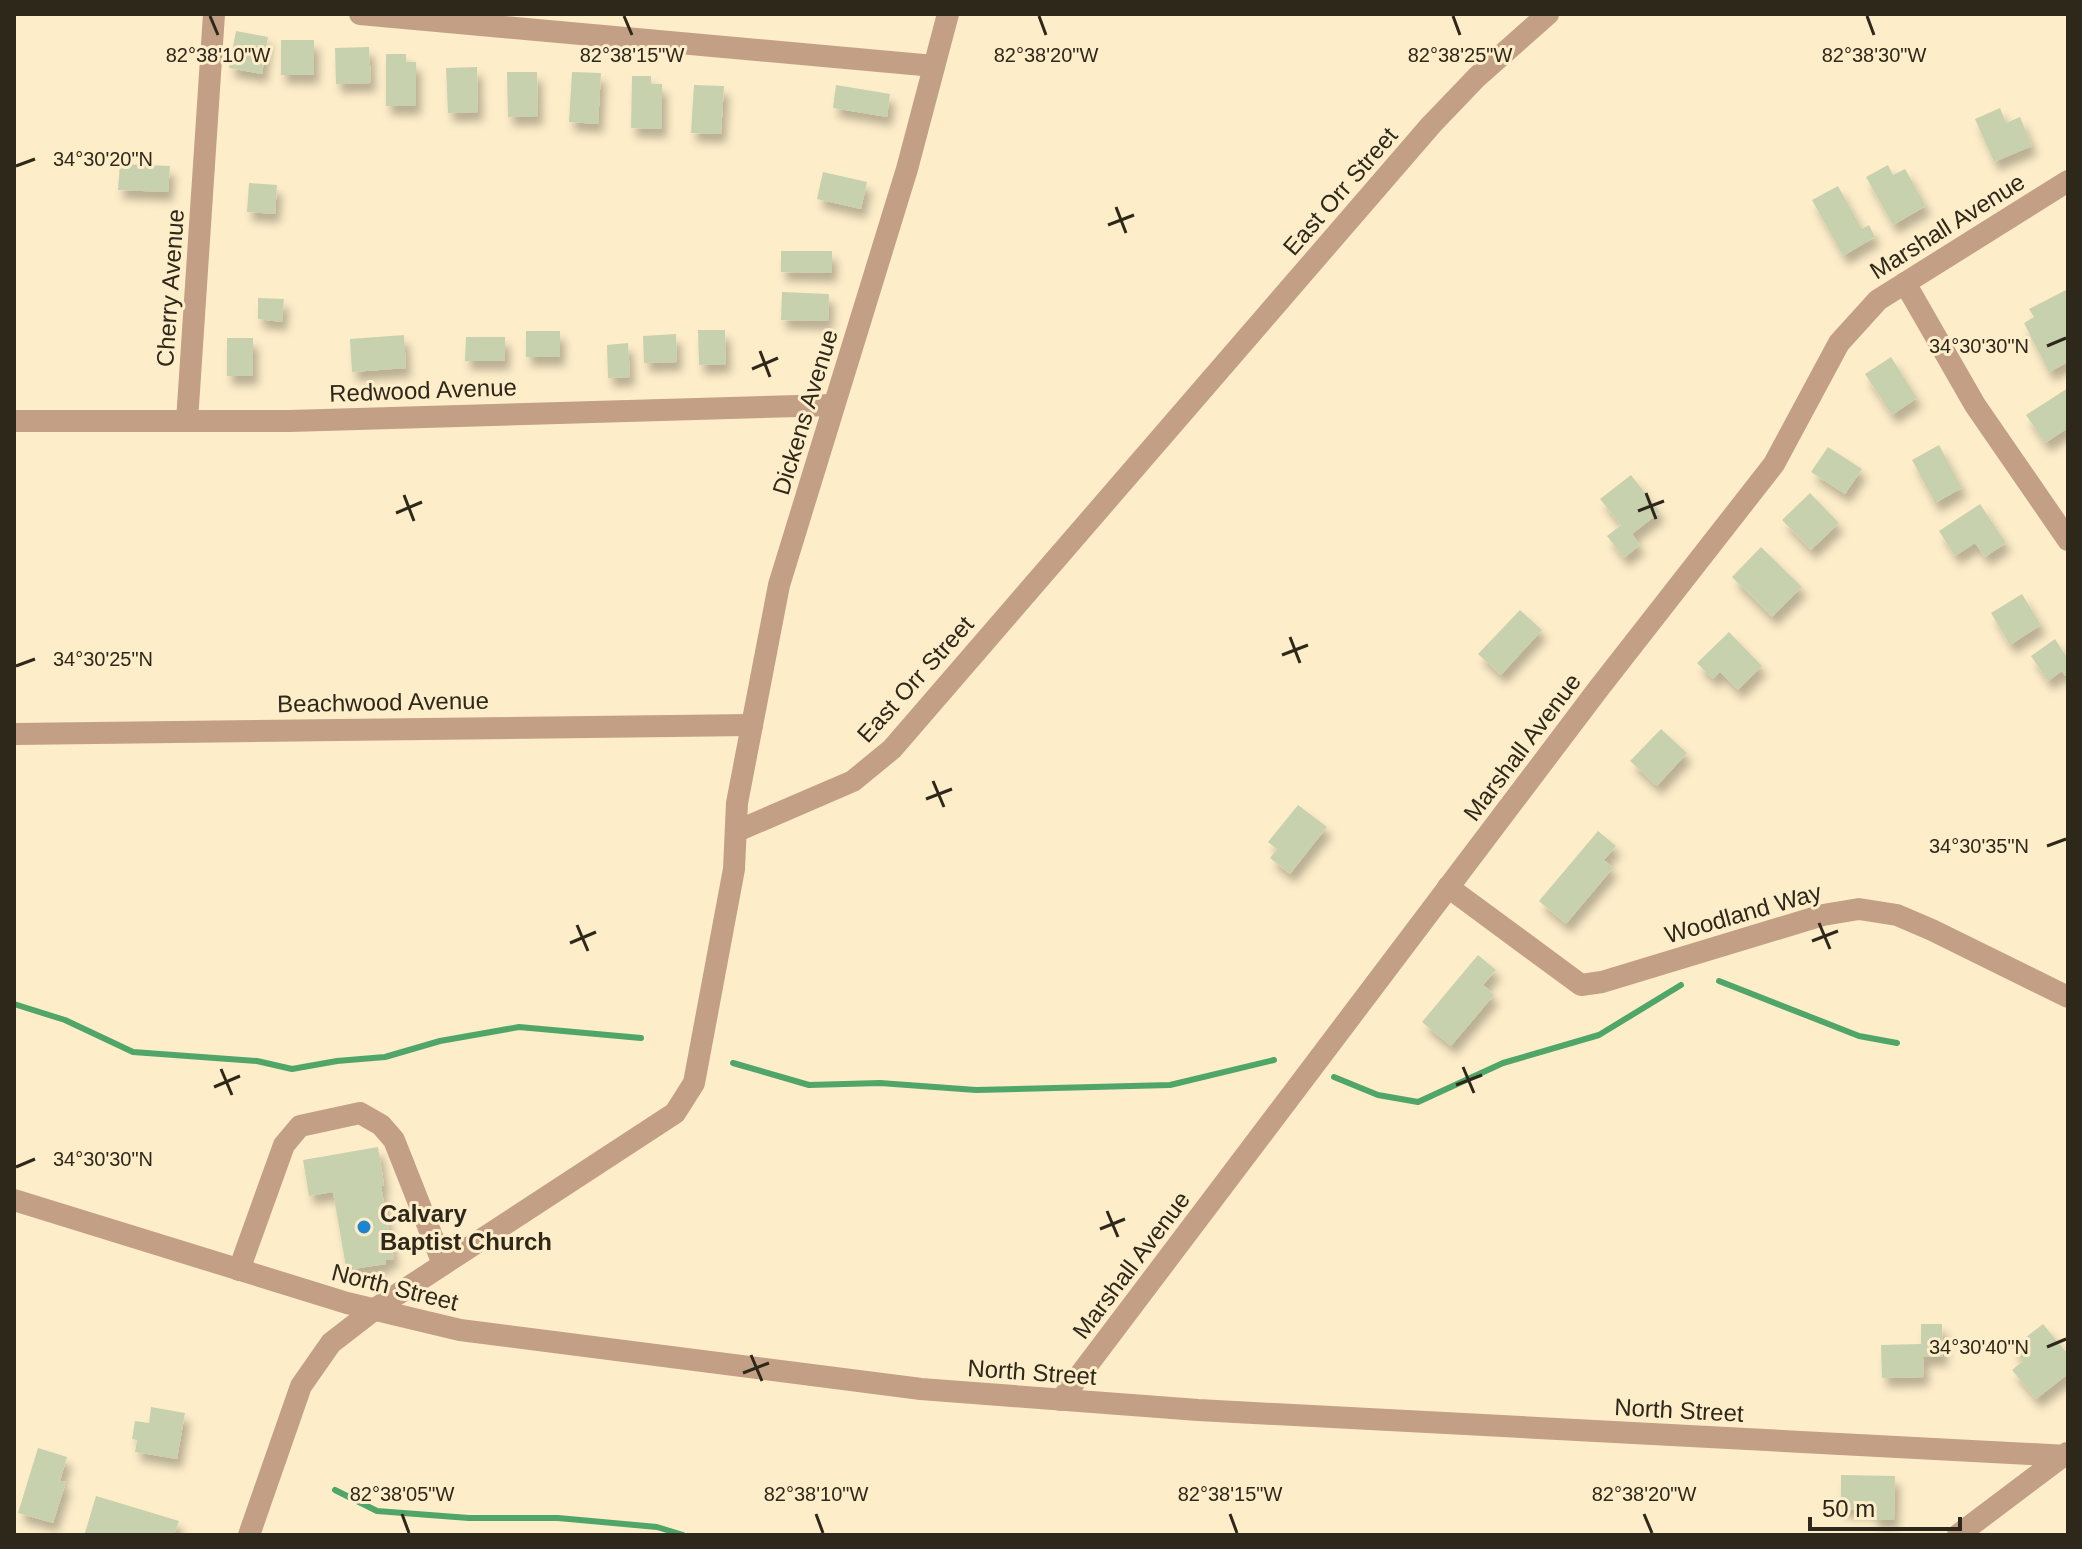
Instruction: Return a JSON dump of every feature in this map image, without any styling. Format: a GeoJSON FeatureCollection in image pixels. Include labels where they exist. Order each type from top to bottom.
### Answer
{"type":"FeatureCollection","features":[{"type":"Feature","properties":{"kind":"street","name":"Cherry Avenue"},"geometry":{"type":"LineString","coordinates":[[187,421],[214,14]]}},
{"type":"Feature","properties":{"kind":"street"},"geometry":{"type":"LineString","coordinates":[[360,14],[440,17],[934,66]]}},
{"type":"Feature","properties":{"kind":"street","name":"Dickens Avenue"},"geometry":{"type":"LineString","coordinates":[[737,831],[737,803],[779,585],[907,169],[948,14]]}},
{"type":"Feature","properties":{"kind":"street","name":"East Orr Street"},"geometry":{"type":"LineString","coordinates":[[737,831],[853,781],[892,749],[1431,125],[1477,77],[1548,14]]}},
{"type":"Feature","properties":{"kind":"street","name":"Marshall Avenue"},"geometry":{"type":"LineString","coordinates":[[1061,1400],[1599,688],[1774,464],[1839,343],[1878,300],[2068,181]]}},
{"type":"Feature","properties":{"kind":"street"},"geometry":{"type":"LineString","coordinates":[[1905,283],[1975,405],[2068,540]]}},
{"type":"Feature","properties":{"kind":"street","name":"Redwood Avenue"},"geometry":{"type":"LineString","coordinates":[[14,421],[290,421],[834,405]]}},
{"type":"Feature","properties":{"kind":"street","name":"Beachwood Avenue"},"geometry":{"type":"LineString","coordinates":[[14,734],[752,725]]}},
{"type":"Feature","properties":{"kind":"street"},"geometry":{"type":"LineString","coordinates":[[249,1535],[301,1386],[331,1343],[375,1309],[675,1113],[694,1083],[734,869],[737,831]]}},
{"type":"Feature","properties":{"kind":"street","name":"Woodland Way"},"geometry":{"type":"LineString","coordinates":[[1448,887],[1581,985],[1602,982],[1823,915],[1859,909],[1897,915],[2068,997]]}},
{"type":"Feature","properties":{"kind":"street"},"geometry":{"type":"LineString","coordinates":[[239,1270],[284,1145],[300,1126],[360,1113],[381,1125],[394,1140],[443,1264]]}},
{"type":"Feature","properties":{"kind":"street","name":"North Street"},"geometry":{"type":"LineString","coordinates":[[14,1200],[239,1270],[460,1330],[921,1389],[1641,1435],[2066,1455]]}},
{"type":"Feature","properties":{"kind":"street"},"geometry":{"type":"LineString","coordinates":[[1958,1535],[2066,1455]]}},
{"type":"Feature","properties":{"kind":"building"},"geometry":{"type":"Polygon","coordinates":[[[236,31],[268,37],[262,74],[229,68],[236,31]]]}},
{"type":"Feature","properties":{"kind":"building"},"geometry":{"type":"Polygon","coordinates":[[[281,40],[314,40],[314,75],[281,75],[281,40]]]}},
{"type":"Feature","properties":{"kind":"building"},"geometry":{"type":"Polygon","coordinates":[[[369,47],[371,83],[336,84],[335,48],[369,47]]]}},
{"type":"Feature","properties":{"kind":"building"},"geometry":{"type":"Polygon","coordinates":[[[386,54],[406,54],[406,62],[416,62],[416,106],[386,106],[386,54]]]}},
{"type":"Feature","properties":{"kind":"building"},"geometry":{"type":"Polygon","coordinates":[[[477,67],[478,112],[448,113],[446,68],[477,67]]]}},
{"type":"Feature","properties":{"kind":"building"},"geometry":{"type":"Polygon","coordinates":[[[507,72],[537,72],[538,116],[508,117],[507,72]]]}},
{"type":"Feature","properties":{"kind":"building"},"geometry":{"type":"Polygon","coordinates":[[[572,72],[601,73],[598,124],[569,122],[572,72]]]}},
{"type":"Feature","properties":{"kind":"building"},"geometry":{"type":"Polygon","coordinates":[[[632,76],[651,76],[651,84],[662,84],[662,129],[631,128],[632,76]]]}},
{"type":"Feature","properties":{"kind":"building"},"geometry":{"type":"Polygon","coordinates":[[[694,85],[724,86],[721,134],[691,133],[694,85]]]}},
{"type":"Feature","properties":{"kind":"building"},"geometry":{"type":"Polygon","coordinates":[[[836,85],[890,94],[887,117],[833,108],[836,85]]]}},
{"type":"Feature","properties":{"kind":"building"},"geometry":{"type":"Polygon","coordinates":[[[2000,108],[2006,123],[2020,117],[2032,146],[1994,162],[1975,119],[2000,108]]]}},
{"type":"Feature","properties":{"kind":"building"},"geometry":{"type":"Polygon","coordinates":[[[120,164],[170,166],[168,192],[118,190],[120,164]]]}},
{"type":"Feature","properties":{"kind":"building"},"geometry":{"type":"Polygon","coordinates":[[[1888,165],[1893,175],[1905,169],[1926,206],[1893,225],[1866,177],[1888,165]]]}},
{"type":"Feature","properties":{"kind":"building"},"geometry":{"type":"Polygon","coordinates":[[[823,172],[867,182],[861,209],[817,199],[823,172]]]}},
{"type":"Feature","properties":{"kind":"building"},"geometry":{"type":"Polygon","coordinates":[[[249,183],[277,185],[275,214],[247,212],[249,183]]]}},
{"type":"Feature","properties":{"kind":"building"},"geometry":{"type":"Polygon","coordinates":[[[1838,186],[1862,229],[1869,225],[1875,237],[1843,256],[1812,200],[1838,186]]]}},
{"type":"Feature","properties":{"kind":"building"},"geometry":{"type":"Polygon","coordinates":[[[781,251],[832,251],[832,273],[781,272],[781,251]]]}},
{"type":"Feature","properties":{"kind":"building"},"geometry":{"type":"Polygon","coordinates":[[[2068,289],[2068,333],[2065,334],[2068,362],[2049,372],[2024,323],[2034,317],[2029,309],[2068,289]]]}},
{"type":"Feature","properties":{"kind":"building"},"geometry":{"type":"Polygon","coordinates":[[[782,292],[829,294],[828,321],[781,320],[782,292]]]}},
{"type":"Feature","properties":{"kind":"building"},"geometry":{"type":"Polygon","coordinates":[[[258,298],[284,299],[282,322],[258,319],[258,298]]]}},
{"type":"Feature","properties":{"kind":"building"},"geometry":{"type":"Polygon","coordinates":[[[698,330],[725,330],[726,364],[699,365],[698,330]]]}},
{"type":"Feature","properties":{"kind":"building"},"geometry":{"type":"Polygon","coordinates":[[[526,331],[560,331],[560,357],[526,357],[526,331]]]}},
{"type":"Feature","properties":{"kind":"building"},"geometry":{"type":"Polygon","coordinates":[[[676,334],[677,362],[644,363],[643,336],[676,334]]]}},
{"type":"Feature","properties":{"kind":"building"},"geometry":{"type":"Polygon","coordinates":[[[404,335],[406,368],[352,372],[350,339],[404,335]]]}},
{"type":"Feature","properties":{"kind":"building"},"geometry":{"type":"Polygon","coordinates":[[[466,337],[505,337],[505,361],[465,361],[466,337]]]}},
{"type":"Feature","properties":{"kind":"building"},"geometry":{"type":"Polygon","coordinates":[[[227,338],[253,338],[253,376],[227,376],[227,338]]]}},
{"type":"Feature","properties":{"kind":"building"},"geometry":{"type":"Polygon","coordinates":[[[628,343],[630,377],[608,378],[607,345],[628,343]]]}},
{"type":"Feature","properties":{"kind":"building"},"geometry":{"type":"Polygon","coordinates":[[[1891,357],[1917,398],[1892,415],[1865,374],[1891,357]]]}},
{"type":"Feature","properties":{"kind":"building"},"geometry":{"type":"Polygon","coordinates":[[[2068,388],[2068,428],[2045,443],[2026,415],[2068,388]]]}},
{"type":"Feature","properties":{"kind":"building"},"geometry":{"type":"Polygon","coordinates":[[[1939,445],[1962,488],[1935,503],[1912,460],[1939,445]]]}},
{"type":"Feature","properties":{"kind":"building"},"geometry":{"type":"Polygon","coordinates":[[[1828,447],[1862,469],[1845,494],[1811,472],[1828,447]]]}},
{"type":"Feature","properties":{"kind":"building"},"geometry":{"type":"Polygon","coordinates":[[[1631,475],[1660,512],[1632,534],[1640,545],[1624,558],[1607,536],[1621,525],[1600,499],[1631,475]]]}},
{"type":"Feature","properties":{"kind":"building"},"geometry":{"type":"Polygon","coordinates":[[[1810,493],[1839,523],[1811,550],[1782,520],[1810,493]]]}},
{"type":"Feature","properties":{"kind":"building"},"geometry":{"type":"Polygon","coordinates":[[[1980,504],[2006,543],[1985,557],[1975,543],[1955,556],[1939,531],[1980,504]]]}},
{"type":"Feature","properties":{"kind":"building"},"geometry":{"type":"Polygon","coordinates":[[[1761,547],[1802,587],[1772,617],[1732,577],[1761,547]]]}},
{"type":"Feature","properties":{"kind":"building"},"geometry":{"type":"Polygon","coordinates":[[[2022,594],[2041,625],[2010,645],[1991,613],[2022,594]]]}},
{"type":"Feature","properties":{"kind":"building"},"geometry":{"type":"Polygon","coordinates":[[[1520,610],[1542,630],[1501,675],[1478,654],[1520,610]]]}},
{"type":"Feature","properties":{"kind":"building"},"geometry":{"type":"Polygon","coordinates":[[[1729,632],[1762,666],[1738,690],[1720,672],[1713,679],[1697,663],[1729,632]]]}},
{"type":"Feature","properties":{"kind":"building"},"geometry":{"type":"Polygon","coordinates":[[[2055,639],[2068,659],[2068,674],[2065,676],[2062,671],[2048,681],[2031,656],[2055,639]]]}},
{"type":"Feature","properties":{"kind":"building"},"geometry":{"type":"Polygon","coordinates":[[[1661,729],[1687,753],[1657,786],[1630,761],[1661,729]]]}},
{"type":"Feature","properties":{"kind":"building"},"geometry":{"type":"Polygon","coordinates":[[[1298,805],[1327,827],[1290,874],[1270,858],[1277,849],[1268,842],[1298,805]]]}},
{"type":"Feature","properties":{"kind":"building"},"geometry":{"type":"Polygon","coordinates":[[[1598,831],[1616,846],[1604,860],[1613,868],[1566,924],[1539,901],[1598,831]]]}},
{"type":"Feature","properties":{"kind":"building"},"geometry":{"type":"Polygon","coordinates":[[[1478,955],[1496,970],[1483,985],[1494,995],[1451,1046],[1422,1022],[1478,955]]]}},
{"type":"Feature","properties":{"kind":"building","name":"Calvary Baptist Church"},"geometry":{"type":"Polygon","coordinates":[[[378,1147],[384,1185],[381,1186],[394,1259],[385,1260],[386,1264],[353,1269],[353,1266],[346,1267],[333,1192],[309,1196],[303,1160],[378,1147]]]}},
{"type":"Feature","properties":{"kind":"building"},"geometry":{"type":"Polygon","coordinates":[[[1921,1324],[1942,1324],[1943,1357],[1923,1357],[1924,1377],[1882,1378],[1881,1345],[1921,1344],[1921,1324]]]}},
{"type":"Feature","properties":{"kind":"building"},"geometry":{"type":"Polygon","coordinates":[[[2043,1324],[2065,1351],[2068,1348],[2068,1374],[2036,1399],[2012,1370],[2023,1361],[2012,1348],[2043,1324]]]}},
{"type":"Feature","properties":{"kind":"building"},"geometry":{"type":"Polygon","coordinates":[[[151,1407],[185,1413],[177,1459],[135,1452],[137,1440],[132,1439],[135,1421],[149,1423],[151,1407]]]}},
{"type":"Feature","properties":{"kind":"building"},"geometry":{"type":"Polygon","coordinates":[[[38,1448],[67,1457],[60,1481],[66,1482],[53,1523],[18,1513],[38,1448]]]}},
{"type":"Feature","properties":{"kind":"building"},"geometry":{"type":"Polygon","coordinates":[[[1841,1475],[1895,1476],[1894,1520],[1873,1520],[1873,1510],[1841,1509],[1841,1475]]]}},
{"type":"Feature","properties":{"kind":"building"},"geometry":{"type":"Polygon","coordinates":[[[96,1496],[179,1521],[174,1535],[85,1533],[96,1496]]]}},
{"type":"Feature","properties":{"kind":"waterway"},"geometry":{"type":"LineString","coordinates":[[1719,981],[1859,1036],[1897,1043]]}},
{"type":"Feature","properties":{"kind":"waterway"},"geometry":{"type":"LineString","coordinates":[[1334,1077],[1378,1095],[1418,1102],[1503,1063],[1599,1035],[1681,985]]}},
{"type":"Feature","properties":{"kind":"waterway"},"geometry":{"type":"LineString","coordinates":[[14,1004],[65,1020],[133,1052],[257,1061],[292,1069],[385,1057],[440,1041],[519,1027],[641,1038]]}},
{"type":"Feature","properties":{"kind":"waterway"},"geometry":{"type":"LineString","coordinates":[[733,1063],[809,1085],[880,1083],[976,1090],[1170,1085],[1274,1060]]}},
{"type":"Feature","properties":{"kind":"waterway"},"geometry":{"type":"LineString","coordinates":[[335,1490],[377,1511],[469,1518],[558,1518],[657,1527],[683,1535]]}},
{"type":"Feature","properties":{"kind":"place","name":"Calvary Baptist Church"},"geometry":{"type":"Point","coordinates":[364,1227]}}]}
